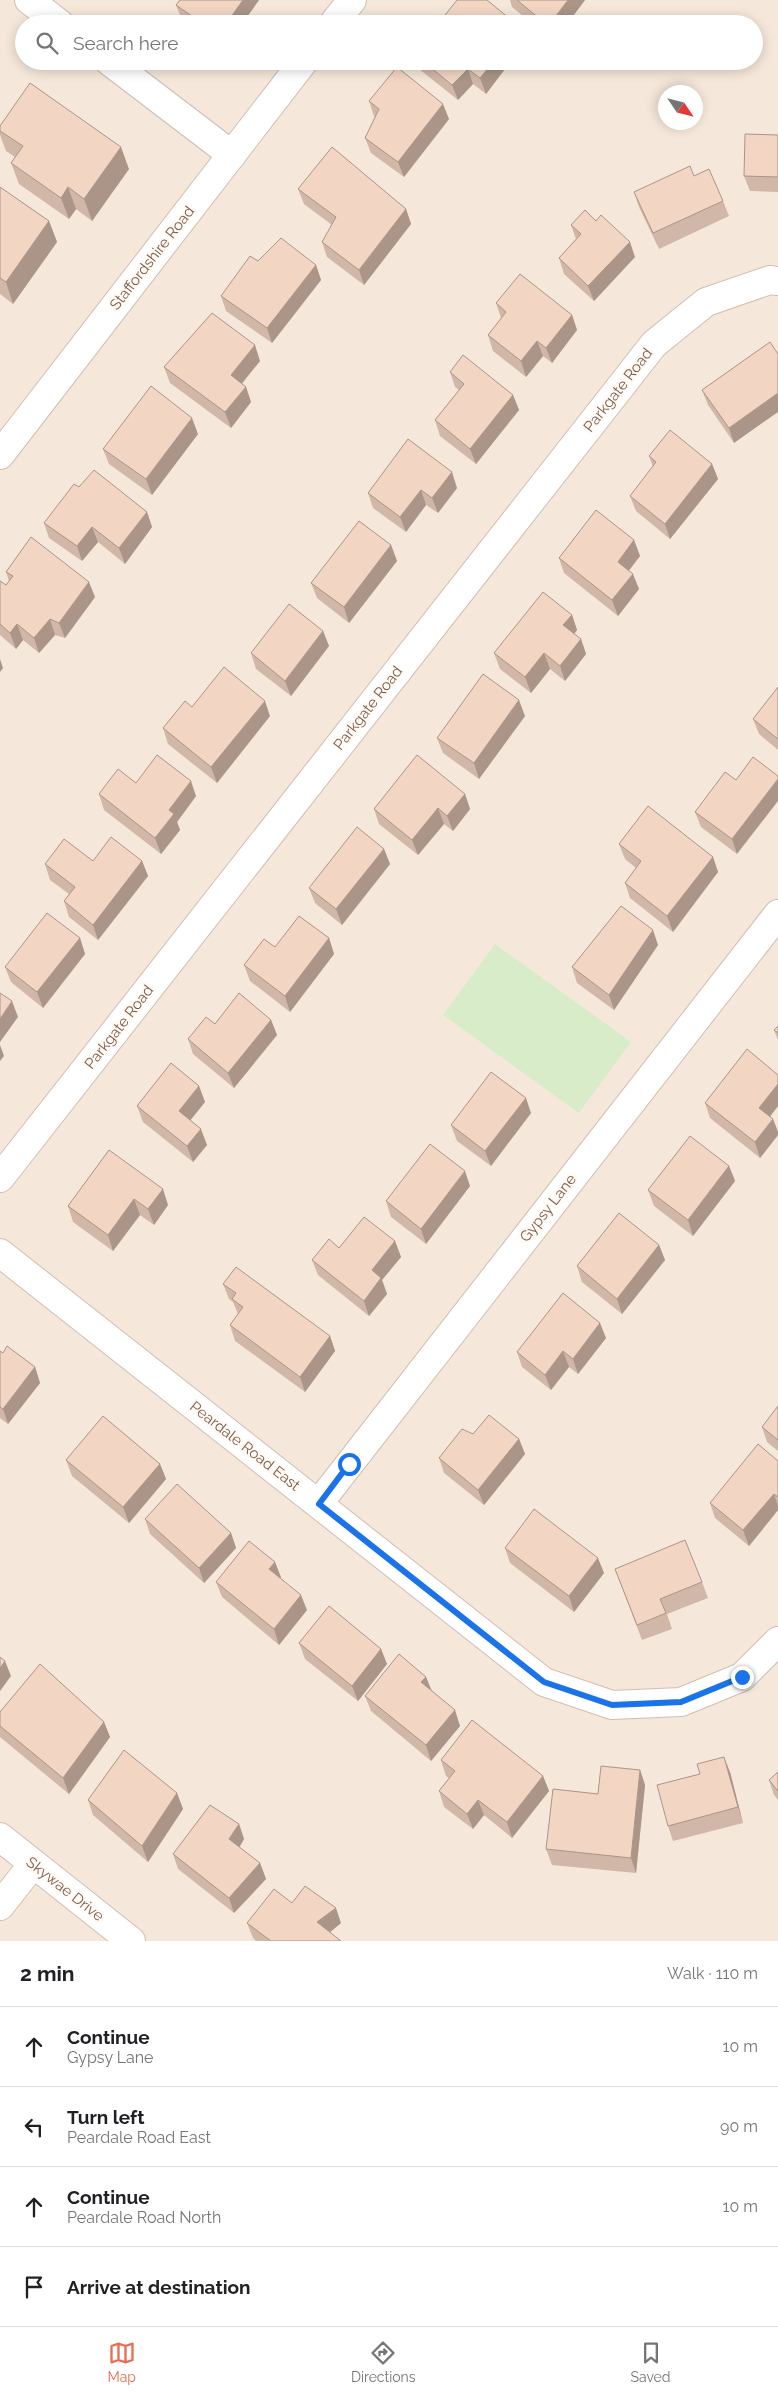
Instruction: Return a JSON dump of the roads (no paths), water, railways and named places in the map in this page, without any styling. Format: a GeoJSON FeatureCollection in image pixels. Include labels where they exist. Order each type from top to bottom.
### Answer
{"type":"FeatureCollection","features":[{"type":"Feature","properties":{"kind":"street"},"geometry":{"type":"LineString","coordinates":[[29,0],[48,15]]}},
{"type":"Feature","properties":{"kind":"street"},"geometry":{"type":"LineString","coordinates":[[340,15],[352,0]]}},
{"type":"Feature","properties":{"kind":"street"},"geometry":{"type":"LineString","coordinates":[[121,70],[232,155]]}},
{"type":"Feature","properties":{"kind":"street","name":"Staffordshire Road"},"geometry":{"type":"LineString","coordinates":[[0,455],[297,70]]}},
{"type":"Feature","properties":{"kind":"street","name":"Parkgate Road"},"geometry":{"type":"LineString","coordinates":[[0,1178],[654,344],[706,302],[774,280]]}},
{"type":"Feature","properties":{"kind":"street","name":"Gypsy Lane"},"geometry":{"type":"LineString","coordinates":[[319,1504],[778,914]]}},
{"type":"Feature","properties":{"kind":"street","name":"Peardale Road East"},"geometry":{"type":"LineString","coordinates":[[0,1253],[544,1682],[612,1705],[681,1702],[742,1677],[778,1641]]}},
{"type":"Feature","properties":{"kind":"street","name":"Skywae Drive"},"geometry":{"type":"LineString","coordinates":[[0,1837],[131,1941]]}},
{"type":"Feature","properties":{"kind":"street"},"geometry":{"type":"LineString","coordinates":[[0,1906],[33,1864]]}}]}
